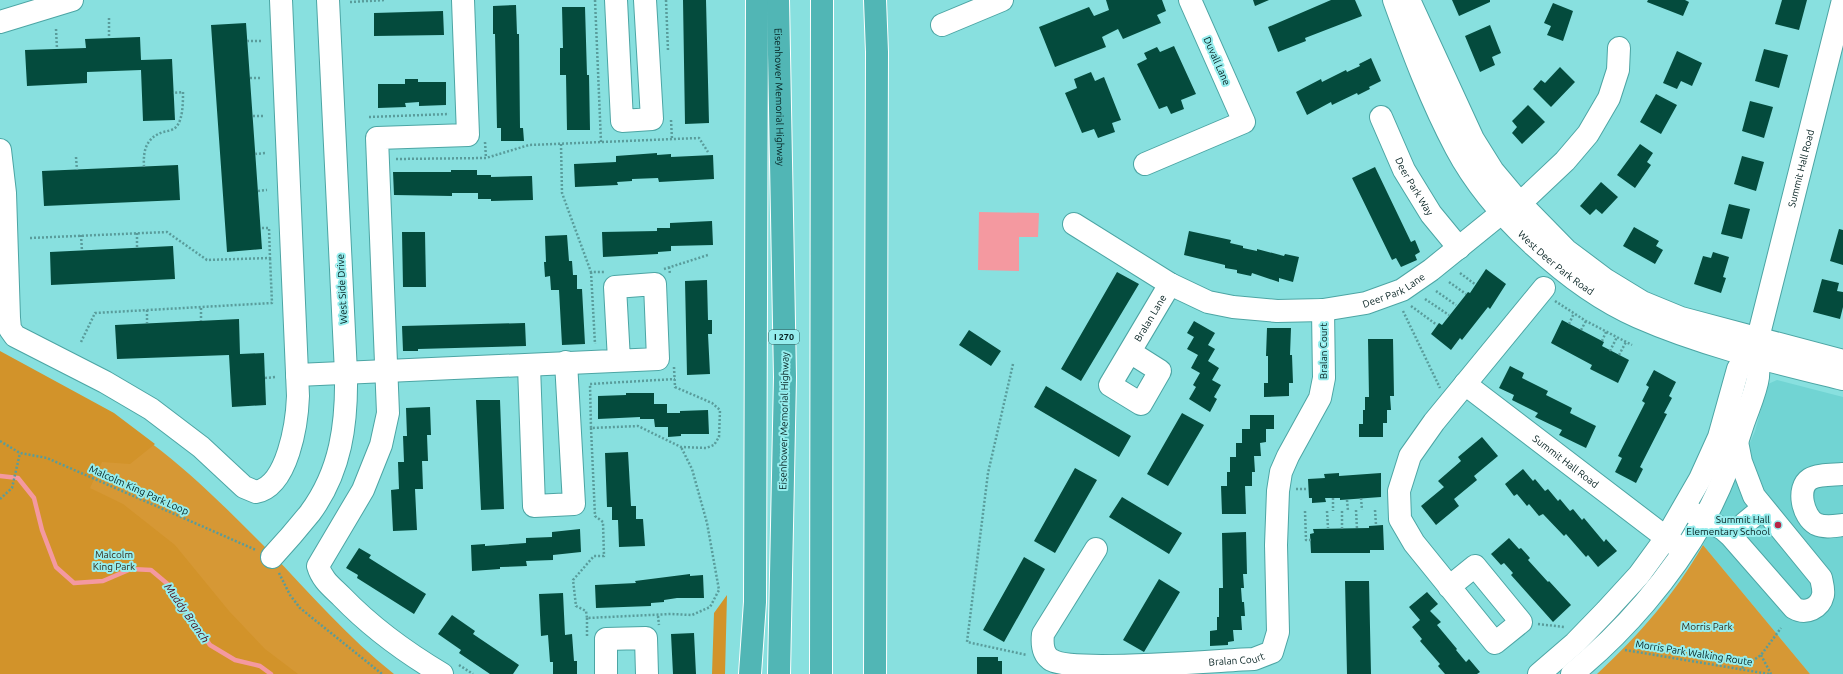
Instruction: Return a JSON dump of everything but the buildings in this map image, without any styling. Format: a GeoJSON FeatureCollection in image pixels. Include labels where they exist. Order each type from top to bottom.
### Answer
{"type":"FeatureCollection","features":[{"type":"Feature","properties":{"kind":"highway"},"geometry":{"type":"LineString","coordinates":[[750,674],[755,602],[756,0]]}},
{"type":"Feature","properties":{"kind":"highway","name":"Eisenhower Memorial Highway"},"geometry":{"type":"LineString","coordinates":[[778,0],[785,377],[780,674]]}},
{"type":"Feature","properties":{"kind":"highway"},"geometry":{"type":"LineString","coordinates":[[821,674],[822,0]]}},
{"type":"Feature","properties":{"kind":"highway"},"geometry":{"type":"LineString","coordinates":[[875,0],[877,52],[875,674]]}},
{"type":"Feature","properties":{"kind":"street"},"geometry":{"type":"LineString","coordinates":[[0,22],[72,0]]}},
{"type":"Feature","properties":{"kind":"street"},"geometry":{"type":"LineString","coordinates":[[0,150],[5,193],[8,318],[10,329],[15,336],[105,382],[151,409],[201,447],[244,487],[256,492],[268,488],[273,483],[288,451],[296,426],[298,412],[280,0]]}},
{"type":"Feature","properties":{"kind":"street","name":"West Side Drive"},"geometry":{"type":"LineString","coordinates":[[272,557],[310,512],[328,482],[343,439],[346,412],[346,373],[328,0]]}},
{"type":"Feature","properties":{"kind":"street"},"geometry":{"type":"LineString","coordinates":[[449,669],[403,649],[361,617],[321,576],[318,566],[364,490],[381,445],[388,413],[385,372],[377,138],[468,135],[463,0]]}},
{"type":"Feature","properties":{"kind":"street"},"geometry":{"type":"LineString","coordinates":[[616,0],[622,121],[652,119],[645,0]]}},
{"type":"Feature","properties":{"kind":"street"},"geometry":{"type":"LineString","coordinates":[[942,25],[1002,0]]}},
{"type":"Feature","properties":{"kind":"street","name":"Duvall Lane"},"geometry":{"type":"LineString","coordinates":[[1145,164],[1244,122],[1190,0]]}},
{"type":"Feature","properties":{"kind":"street","name":"West Deer Park Road"},"geometry":{"type":"LineString","coordinates":[[1394,0],[1416,59],[1456,148],[1477,182],[1606,280],[1642,302],[1754,350],[1843,379]]}},
{"type":"Feature","properties":{"kind":"street","name":"West Deer Park Road"},"geometry":{"type":"LineString","coordinates":[[1408,0],[1473,139],[1493,171],[1511,208]]}},
{"type":"Feature","properties":{"kind":"street","name":"Summit Hall Road"},"geometry":{"type":"LineString","coordinates":[[1572,674],[1590,660],[1623,627],[1684,551],[1704,519],[1720,488],[1738,442],[1758,378],[1754,350],[1843,0]]}},
{"type":"Feature","properties":{"kind":"street","name":"Deer Park Lane"},"geometry":{"type":"LineString","coordinates":[[1074,224],[1170,284],[1208,302],[1233,307],[1277,310],[1323,310],[1366,303],[1402,290],[1431,270],[1494,219],[1511,208],[1565,161],[1588,134],[1609,98],[1618,70],[1619,48]]}},
{"type":"Feature","properties":{"kind":"street","name":"Deer Park Way"},"geometry":{"type":"LineString","coordinates":[[1381,117],[1404,170],[1431,214],[1459,248]]}},
{"type":"Feature","properties":{"kind":"street","name":"Bralan Lane"},"geometry":{"type":"LineString","coordinates":[[1130,352],[1170,284]]}},
{"type":"Feature","properties":{"kind":"street"},"geometry":{"type":"LineString","coordinates":[[1449,587],[1475,566],[1521,622],[1495,643],[1449,587],[1414,543],[1400,519],[1399,491],[1410,456],[1448,405],[1543,290]]}},
{"type":"Feature","properties":{"kind":"street","name":"Bralan Court"},"geometry":{"type":"LineString","coordinates":[[1049,659],[1059,664],[1092,668],[1254,658],[1272,652],[1278,632],[1276,545],[1278,491],[1281,472],[1288,456],[1320,398],[1324,378],[1323,310]]}},
{"type":"Feature","properties":{"kind":"street","name":"West Deer Park Road"},"geometry":{"type":"LineString","coordinates":[[1754,350],[1843,361]]}},
{"type":"Feature","properties":{"kind":"street","name":"Summit Hall Road"},"geometry":{"type":"LineString","coordinates":[[1538,674],[1588,630],[1634,580],[1666,538],[1685,508],[1719,437],[1738,369],[1754,350]]}},
{"type":"Feature","properties":{"kind":"street"},"geometry":{"type":"LineString","coordinates":[[297,375],[529,366],[566,362],[619,360]]}},
{"type":"Feature","properties":{"kind":"street"},"geometry":{"type":"LineString","coordinates":[[529,366],[534,506],[574,504],[566,362]]}},
{"type":"Feature","properties":{"kind":"street","name":"Summit Hall Road"},"geometry":{"type":"LineString","coordinates":[[1465,384],[1684,551]]}},
{"type":"Feature","properties":{"kind":"street"},"geometry":{"type":"LineString","coordinates":[[1685,508],[1723,529],[1732,536],[1792,607],[1803,612],[1815,606],[1822,596],[1823,587],[1820,578],[1762,509],[1754,496],[1740,459],[1738,442]]}},
{"type":"Feature","properties":{"kind":"street"},"geometry":{"type":"LineString","coordinates":[[1843,474],[1813,477],[1806,482],[1802,491],[1804,510],[1810,520],[1824,527],[1843,525]]}},
{"type":"Feature","properties":{"kind":"street"},"geometry":{"type":"LineString","coordinates":[[1732,536],[1762,509]]}},
{"type":"Feature","properties":{"kind":"street"},"geometry":{"type":"LineString","coordinates":[[1049,659],[1044,652],[1042,644],[1043,634],[1096,549]]}},
{"type":"Feature","properties":{"kind":"street"},"geometry":{"type":"LineString","coordinates":[[606,674],[606,639],[646,638],[647,674]]}},
{"type":"Feature","properties":{"kind":"path"},"geometry":{"type":"LineString","coordinates":[[350,2],[386,0]]}},
{"type":"Feature","properties":{"kind":"path"},"geometry":{"type":"LineString","coordinates":[[595,0],[601,142]]}},
{"type":"Feature","properties":{"kind":"path"},"geometry":{"type":"LineString","coordinates":[[109,18],[109,38]]}},
{"type":"Feature","properties":{"kind":"path"},"geometry":{"type":"LineString","coordinates":[[56,29],[57,49]]}},
{"type":"Feature","properties":{"kind":"path"},"geometry":{"type":"LineString","coordinates":[[247,42],[261,41]]}},
{"type":"Feature","properties":{"kind":"path"},"geometry":{"type":"LineString","coordinates":[[250,78],[262,78]]}},
{"type":"Feature","properties":{"kind":"path"},"geometry":{"type":"LineString","coordinates":[[144,167],[143,154],[150,139],[172,129],[179,123],[183,92],[173,93]]}},
{"type":"Feature","properties":{"kind":"path"},"geometry":{"type":"LineString","coordinates":[[370,117],[453,114]]}},
{"type":"Feature","properties":{"kind":"path"},"geometry":{"type":"LineString","coordinates":[[253,116],[264,116]]}},
{"type":"Feature","properties":{"kind":"path"},"geometry":{"type":"LineString","coordinates":[[392,159],[486,158],[529,145],[699,138],[708,152]]}},
{"type":"Feature","properties":{"kind":"path"},"geometry":{"type":"LineString","coordinates":[[561,144],[562,193],[591,272],[595,346]]}},
{"type":"Feature","properties":{"kind":"path"},"geometry":{"type":"LineString","coordinates":[[255,154],[266,153]]}},
{"type":"Feature","properties":{"kind":"path"},"geometry":{"type":"LineString","coordinates":[[76,157],[76,170]]}},
{"type":"Feature","properties":{"kind":"path"},"geometry":{"type":"LineString","coordinates":[[258,191],[267,190]]}},
{"type":"Feature","properties":{"kind":"path"},"geometry":{"type":"LineString","coordinates":[[81,342],[95,313],[272,303],[270,228],[261,228]]}},
{"type":"Feature","properties":{"kind":"path"},"geometry":{"type":"LineString","coordinates":[[30,238],[167,232],[207,260],[270,258]]}},
{"type":"Feature","properties":{"kind":"path"},"geometry":{"type":"LineString","coordinates":[[137,233],[137,248]]}},
{"type":"Feature","properties":{"kind":"path"},"geometry":{"type":"LineString","coordinates":[[81,235],[82,251]]}},
{"type":"Feature","properties":{"kind":"path"},"geometry":{"type":"LineString","coordinates":[[661,270],[708,255]]}},
{"type":"Feature","properties":{"kind":"path"},"geometry":{"type":"LineString","coordinates":[[669,267],[670,282]]}},
{"type":"Feature","properties":{"kind":"path"},"geometry":{"type":"LineString","coordinates":[[591,272],[607,272]]}},
{"type":"Feature","properties":{"kind":"path"},"geometry":{"type":"LineString","coordinates":[[1460,273],[1476,285]]}},
{"type":"Feature","properties":{"kind":"path"},"geometry":{"type":"LineString","coordinates":[[1449,282],[1466,294]]}},
{"type":"Feature","properties":{"kind":"path"},"geometry":{"type":"LineString","coordinates":[[1543,290],[1586,321],[1632,345]]}},
{"type":"Feature","properties":{"kind":"path"},"geometry":{"type":"LineString","coordinates":[[1436,291],[1456,305]]}},
{"type":"Feature","properties":{"kind":"path"},"geometry":{"type":"LineString","coordinates":[[1425,299],[1448,316]]}},
{"type":"Feature","properties":{"kind":"path"},"geometry":{"type":"LineString","coordinates":[[1411,306],[1437,325]]}},
{"type":"Feature","properties":{"kind":"path"},"geometry":{"type":"LineString","coordinates":[[201,308],[201,321]]}},
{"type":"Feature","properties":{"kind":"path"},"geometry":{"type":"LineString","coordinates":[[147,310],[147,323]]}},
{"type":"Feature","properties":{"kind":"path"},"geometry":{"type":"LineString","coordinates":[[1403,311],[1448,405]]}},
{"type":"Feature","properties":{"kind":"path"},"geometry":{"type":"LineString","coordinates":[[1569,324],[1574,313]]}},
{"type":"Feature","properties":{"kind":"path"},"geometry":{"type":"LineString","coordinates":[[1581,330],[1586,321]]}},
{"type":"Feature","properties":{"kind":"path"},"geometry":{"type":"LineString","coordinates":[[1602,341],[1606,332]]}},
{"type":"Feature","properties":{"kind":"path"},"geometry":{"type":"LineString","coordinates":[[1610,351],[1617,337]]}},
{"type":"Feature","properties":{"kind":"path"},"geometry":{"type":"LineString","coordinates":[[1619,355],[1626,342]]}},
{"type":"Feature","properties":{"kind":"path"},"geometry":{"type":"LineString","coordinates":[[591,428],[638,426],[681,447],[706,448],[714,445],[719,437],[720,410],[712,403],[675,388],[674,364]]}},
{"type":"Feature","properties":{"kind":"path"},"geometry":{"type":"LineString","coordinates":[[1013,364],[988,473],[967,642],[1049,659]]}},
{"type":"Feature","properties":{"kind":"path"},"geometry":{"type":"LineString","coordinates":[[265,378],[276,377]]}},
{"type":"Feature","properties":{"kind":"path"},"geometry":{"type":"LineString","coordinates":[[675,379],[590,384],[595,516],[603,522],[604,556],[594,556],[573,580],[576,606],[586,611],[587,618],[671,614],[692,615],[710,607],[719,590],[707,523],[692,469],[681,447]]}},
{"type":"Feature","properties":{"kind":"path","name":"Malcolm King Park Loop"},"geometry":{"type":"LineString","coordinates":[[0,441],[20,453],[47,458],[272,557]]}},
{"type":"Feature","properties":{"kind":"path"},"geometry":{"type":"LineString","coordinates":[[0,499],[12,488],[20,453]]}},
{"type":"Feature","properties":{"kind":"path"},"geometry":{"type":"LineString","coordinates":[[1290,489],[1308,489]]}},
{"type":"Feature","properties":{"kind":"path"},"geometry":{"type":"LineString","coordinates":[[1333,498],[1333,511]]}},
{"type":"Feature","properties":{"kind":"path"},"geometry":{"type":"LineString","coordinates":[[1361,498],[1362,510]]}},
{"type":"Feature","properties":{"kind":"path"},"geometry":{"type":"LineString","coordinates":[[1347,500],[1348,511]]}},
{"type":"Feature","properties":{"kind":"path"},"geometry":{"type":"LineString","coordinates":[[1356,510],[1356,529]]}},
{"type":"Feature","properties":{"kind":"path"},"geometry":{"type":"LineString","coordinates":[[1375,510],[1376,526]]}},
{"type":"Feature","properties":{"kind":"path"},"geometry":{"type":"LineString","coordinates":[[1305,511],[1306,540],[1311,540]]}},
{"type":"Feature","properties":{"kind":"path"},"geometry":{"type":"LineString","coordinates":[[1327,511],[1328,528]]}},
{"type":"Feature","properties":{"kind":"path"},"geometry":{"type":"LineString","coordinates":[[1342,511],[1342,530]]}},
{"type":"Feature","properties":{"kind":"path"},"geometry":{"type":"LineString","coordinates":[[272,557],[290,595],[300,608],[382,674]]}},
{"type":"Feature","properties":{"kind":"path"},"geometry":{"type":"LineString","coordinates":[[1521,622],[1588,630]]}},
{"type":"Feature","properties":{"kind":"path"},"geometry":{"type":"LineString","coordinates":[[1742,668],[1761,655],[1780,628]]}},
{"type":"Feature","properties":{"kind":"path","name":"Morris Park Walking Route"},"geometry":{"type":"LineString","coordinates":[[1624,650],[1742,668],[1770,674]]}},
{"type":"Feature","properties":{"kind":"path"},"geometry":{"type":"LineString","coordinates":[[1761,655],[1770,674]]}},
{"type":"Feature","properties":{"kind":"path"},"geometry":{"type":"LineString","coordinates":[[449,669],[473,674]]}},
{"type":"Feature","properties":{"kind":"shaded area"},"geometry":{"type":"Polygon","coordinates":[[[979,212],[1039,213],[1038,237],[1019,237],[1019,271],[978,270],[979,212]]]}},
{"type":"Feature","properties":{"kind":"shaded area","name":"Summit Hall Elementary School"},"geometry":{"type":"Polygon","coordinates":[[[1777,380],[1843,397],[1843,674],[1810,674],[1703,545],[1724,504],[1755,431],[1768,384],[1777,380]]]}},
{"type":"Feature","properties":{"kind":"green space","name":"Malcolm King Park"},"geometry":{"type":"Polygon","coordinates":[[[0,351],[114,413],[155,444],[130,464],[102,462],[90,488],[123,504],[175,545],[229,611],[265,649],[298,674],[0,674],[0,351]]]}},
{"type":"Feature","properties":{"kind":"green space","name":"Malcolm King Park"},"geometry":{"type":"Polygon","coordinates":[[[0,359],[151,443],[167,455],[197,481],[269,551],[361,646],[394,674],[0,674],[0,359]]]}},
{"type":"Feature","properties":{"kind":"green space","name":"Morris Park"},"geometry":{"type":"Polygon","coordinates":[[[1703,545],[1810,674],[1597,674],[1642,629],[1680,581],[1703,545]]]}},
{"type":"Feature","properties":{"kind":"green space"},"geometry":{"type":"Polygon","coordinates":[[[727,595],[725,674],[712,674],[714,613],[727,595]]]}},
{"type":"Feature","properties":{"kind":"waterway","name":"Muddy Branch"},"geometry":{"type":"LineString","coordinates":[[0,476],[18,478],[34,498],[42,530],[56,567],[74,583],[103,581],[131,569],[151,570],[170,586],[210,645],[235,660],[260,666],[271,674]]}},
{"type":"Feature","properties":{"kind":"place","name":"Summit Hall Elementary School"},"geometry":{"type":"Point","coordinates":[1778,525]}}]}
